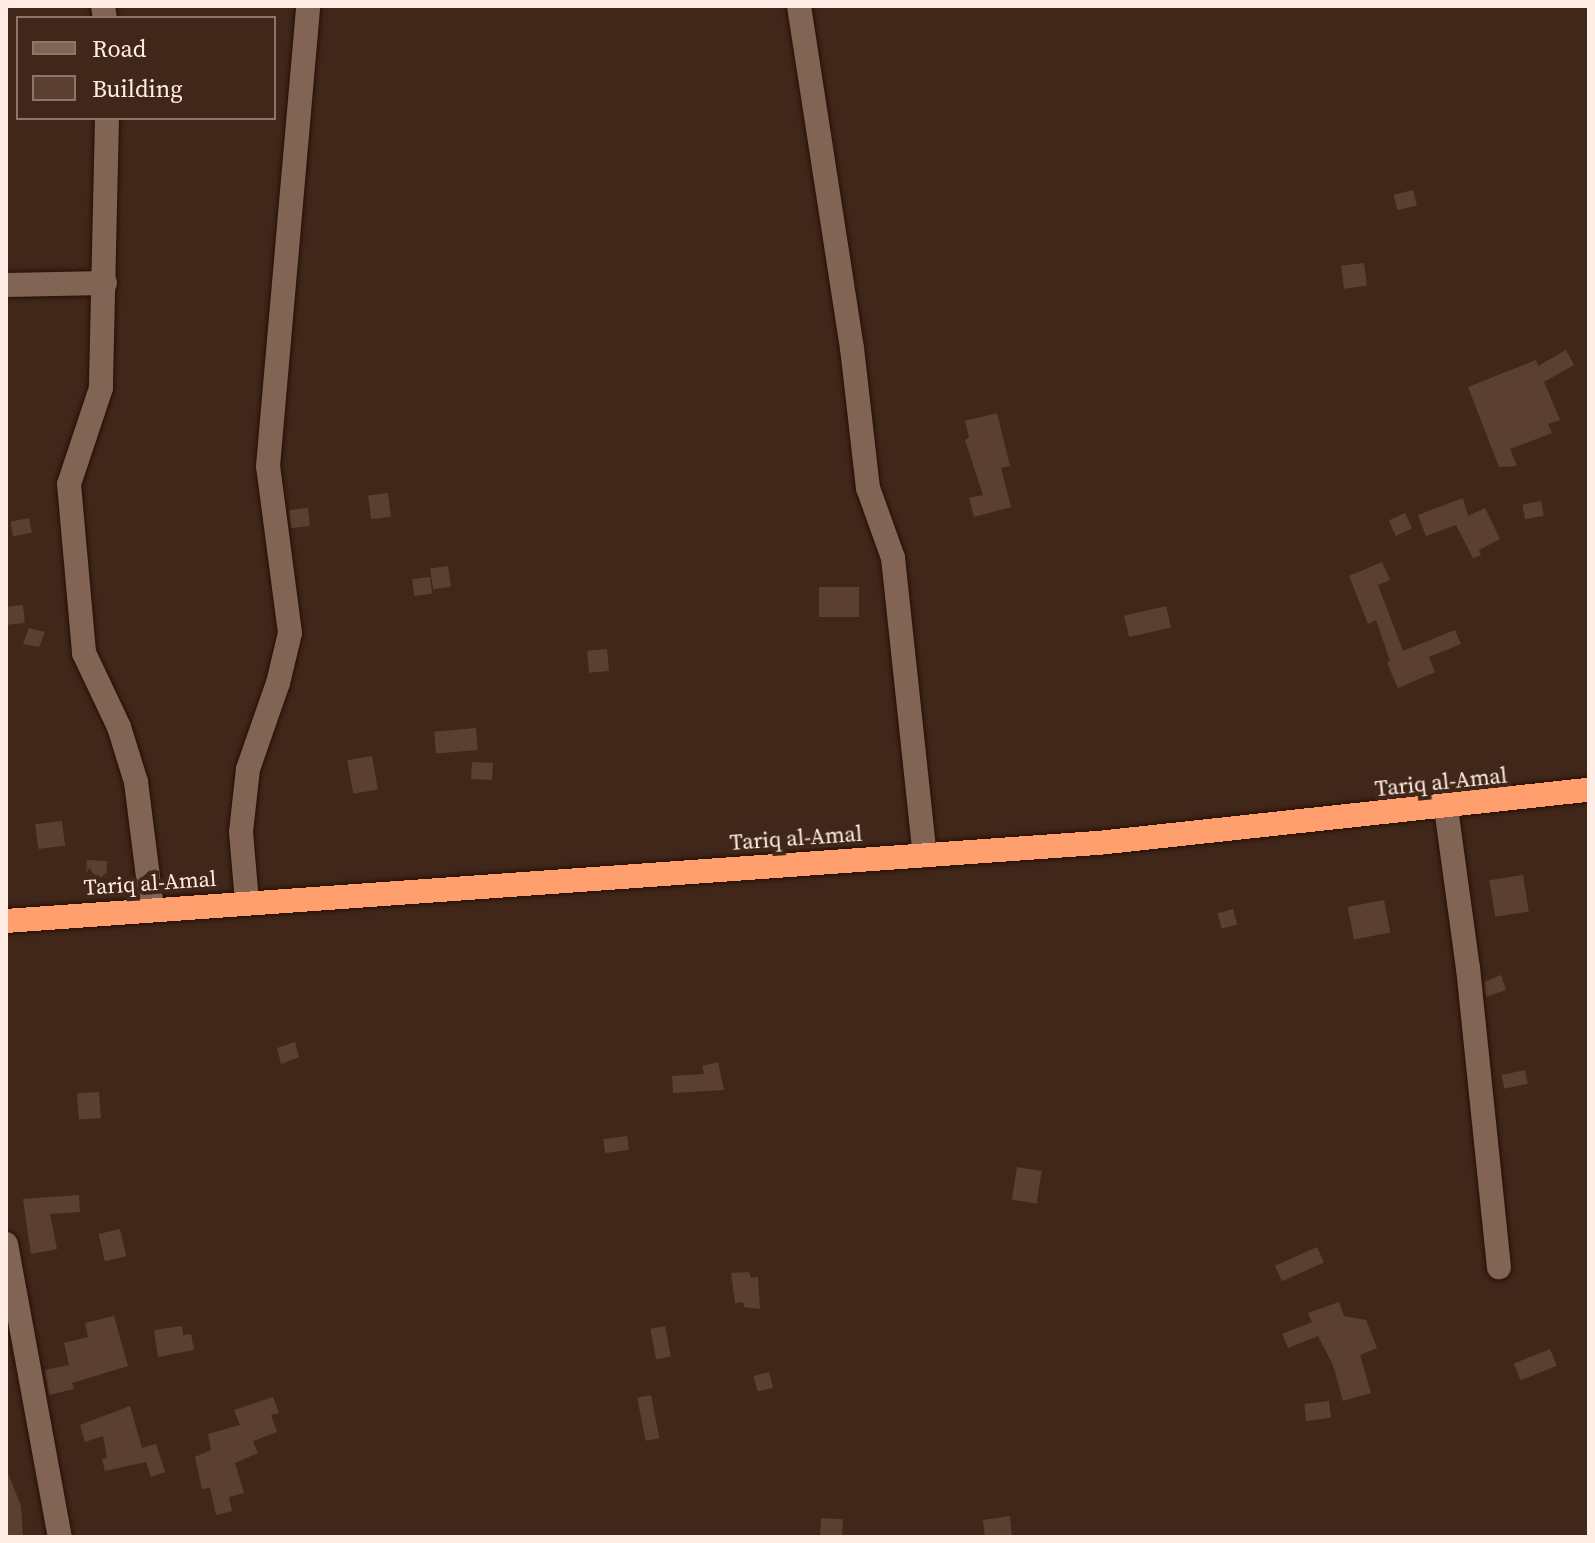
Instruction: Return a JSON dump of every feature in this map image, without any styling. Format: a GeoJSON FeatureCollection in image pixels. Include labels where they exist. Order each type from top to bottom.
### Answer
{"type":"FeatureCollection","features":[{"type":"Feature","properties":{"kind":"highway","name":"Tariq al-Amal"},"geometry":{"type":"LineString","coordinates":[[6,921],[1098,843],[1446,808],[1589,790]]}},
{"type":"Feature","properties":{"kind":"street"},"geometry":{"type":"LineString","coordinates":[[247,902],[241,832],[248,769],[278,683],[290,633],[268,466],[308,6]]}},
{"type":"Feature","properties":{"kind":"street"},"geometry":{"type":"LineString","coordinates":[[799,6],[852,348],[868,488],[893,558],[925,855]]}},
{"type":"Feature","properties":{"kind":"street"},"geometry":{"type":"LineString","coordinates":[[107,120],[101,388],[69,484],[84,653],[119,727],[136,782],[152,909]]}},
{"type":"Feature","properties":{"kind":"street"},"geometry":{"type":"LineString","coordinates":[[6,285],[105,283]]}},
{"type":"Feature","properties":{"kind":"street"},"geometry":{"type":"LineString","coordinates":[[1446,808],[1468,968],[1499,1267]]}},
{"type":"Feature","properties":{"kind":"street"},"geometry":{"type":"LineString","coordinates":[[6,1244],[60,1537]]}},
{"type":"Feature","properties":{"kind":"building"},"geometry":{"type":"Polygon","coordinates":[[[1413,190],[1417,206],[1397,210],[1394,195],[1413,190]]]}},
{"type":"Feature","properties":{"kind":"building"},"geometry":{"type":"Polygon","coordinates":[[[1364,263],[1367,286],[1344,289],[1341,266],[1364,263]]]}},
{"type":"Feature","properties":{"kind":"building"},"geometry":{"type":"Polygon","coordinates":[[[1566,350],[1574,365],[1544,382],[1560,420],[1548,424],[1552,433],[1510,449],[1517,466],[1499,467],[1468,387],[1536,360],[1538,366],[1566,350]]]}},
{"type":"Feature","properties":{"kind":"building"},"geometry":{"type":"Polygon","coordinates":[[[997,413],[1010,466],[1001,468],[1011,507],[974,517],[969,498],[983,495],[965,440],[969,437],[965,421],[997,413]]]}},
{"type":"Feature","properties":{"kind":"building"},"geometry":{"type":"Polygon","coordinates":[[[388,493],[391,517],[371,519],[368,495],[388,493]]]}},
{"type":"Feature","properties":{"kind":"building"},"geometry":{"type":"Polygon","coordinates":[[[1463,498],[1468,516],[1485,508],[1500,539],[1479,550],[1481,555],[1473,558],[1456,525],[1426,536],[1418,515],[1463,498]]]}},
{"type":"Feature","properties":{"kind":"building"},"geometry":{"type":"Polygon","coordinates":[[[1541,501],[1544,516],[1525,519],[1522,505],[1541,501]]]}},
{"type":"Feature","properties":{"kind":"building"},"geometry":{"type":"Polygon","coordinates":[[[308,508],[310,526],[291,528],[289,510],[308,508]]]}},
{"type":"Feature","properties":{"kind":"building"},"geometry":{"type":"Polygon","coordinates":[[[1405,513],[1412,528],[1396,536],[1389,521],[1405,513]]]}},
{"type":"Feature","properties":{"kind":"building"},"geometry":{"type":"Polygon","coordinates":[[[29,518],[32,533],[13,536],[10,522],[29,518]]]}},
{"type":"Feature","properties":{"kind":"building"},"geometry":{"type":"Polygon","coordinates":[[[1382,562],[1390,580],[1378,585],[1403,651],[1455,630],[1461,644],[1429,657],[1435,672],[1398,688],[1387,663],[1390,661],[1376,620],[1368,624],[1349,576],[1382,562]]]}},
{"type":"Feature","properties":{"kind":"building"},"geometry":{"type":"Polygon","coordinates":[[[448,566],[451,587],[433,589],[430,569],[448,566]]]}},
{"type":"Feature","properties":{"kind":"building"},"geometry":{"type":"Polygon","coordinates":[[[430,577],[432,594],[414,596],[412,579],[430,577]]]}},
{"type":"Feature","properties":{"kind":"building"},"geometry":{"type":"Polygon","coordinates":[[[819,587],[859,587],[859,617],[819,617],[819,587]]]}},
{"type":"Feature","properties":{"kind":"building"},"geometry":{"type":"Polygon","coordinates":[[[23,605],[25,623],[8,625],[6,607],[23,605]]]}},
{"type":"Feature","properties":{"kind":"building"},"geometry":{"type":"Polygon","coordinates":[[[1166,606],[1171,627],[1129,637],[1124,616],[1166,606]]]}},
{"type":"Feature","properties":{"kind":"building"},"geometry":{"type":"Polygon","coordinates":[[[29,628],[45,632],[39,647],[23,644],[29,628]]]}},
{"type":"Feature","properties":{"kind":"building"},"geometry":{"type":"Polygon","coordinates":[[[607,649],[609,671],[589,673],[587,651],[607,649]]]}},
{"type":"Feature","properties":{"kind":"building"},"geometry":{"type":"Polygon","coordinates":[[[476,728],[478,750],[436,754],[434,732],[476,728]]]}},
{"type":"Feature","properties":{"kind":"building"},"geometry":{"type":"Polygon","coordinates":[[[372,756],[378,789],[353,794],[347,760],[372,756]]]}},
{"type":"Feature","properties":{"kind":"building"},"geometry":{"type":"Polygon","coordinates":[[[472,762],[493,763],[492,780],[471,779],[472,762]]]}},
{"type":"Feature","properties":{"kind":"building"},"geometry":{"type":"Polygon","coordinates":[[[62,821],[65,846],[38,849],[35,824],[62,821]]]}},
{"type":"Feature","properties":{"kind":"building"},"geometry":{"type":"Polygon","coordinates":[[[87,860],[107,861],[106,878],[86,877],[87,860]]]}},
{"type":"Feature","properties":{"kind":"building"},"geometry":{"type":"Polygon","coordinates":[[[1523,875],[1529,912],[1495,917],[1489,880],[1523,875]]]}},
{"type":"Feature","properties":{"kind":"building"},"geometry":{"type":"Polygon","coordinates":[[[1384,900],[1390,932],[1354,939],[1348,907],[1384,900]]]}},
{"type":"Feature","properties":{"kind":"building"},"geometry":{"type":"Polygon","coordinates":[[[1233,909],[1237,924],[1222,929],[1218,913],[1233,909]]]}},
{"type":"Feature","properties":{"kind":"building"},"geometry":{"type":"Polygon","coordinates":[[[1501,975],[1506,990],[1486,997],[1484,982],[1501,975]]]}},
{"type":"Feature","properties":{"kind":"building"},"geometry":{"type":"Polygon","coordinates":[[[295,1042],[299,1057],[281,1064],[277,1048],[295,1042]]]}},
{"type":"Feature","properties":{"kind":"building"},"geometry":{"type":"Polygon","coordinates":[[[718,1062],[724,1090],[673,1093],[672,1076],[704,1074],[702,1066],[718,1062]]]}},
{"type":"Feature","properties":{"kind":"building"},"geometry":{"type":"Polygon","coordinates":[[[1525,1070],[1528,1084],[1504,1089],[1502,1075],[1525,1070]]]}},
{"type":"Feature","properties":{"kind":"building"},"geometry":{"type":"Polygon","coordinates":[[[99,1092],[101,1118],[79,1119],[77,1094],[99,1092]]]}},
{"type":"Feature","properties":{"kind":"building"},"geometry":{"type":"Polygon","coordinates":[[[627,1136],[629,1150],[605,1153],[603,1139],[627,1136]]]}},
{"type":"Feature","properties":{"kind":"building"},"geometry":{"type":"Polygon","coordinates":[[[1017,1167],[1042,1171],[1037,1204],[1012,1200],[1017,1167]]]}},
{"type":"Feature","properties":{"kind":"building"},"geometry":{"type":"Polygon","coordinates":[[[79,1195],[80,1212],[50,1214],[57,1249],[31,1254],[23,1199],[79,1195]]]}},
{"type":"Feature","properties":{"kind":"building"},"geometry":{"type":"Polygon","coordinates":[[[120,1229],[126,1256],[105,1261],[99,1234],[120,1229]]]}},
{"type":"Feature","properties":{"kind":"building"},"geometry":{"type":"Polygon","coordinates":[[[1317,1247],[1324,1263],[1282,1281],[1275,1266],[1317,1247]]]}},
{"type":"Feature","properties":{"kind":"building"},"geometry":{"type":"Polygon","coordinates":[[[749,1272],[751,1278],[758,1277],[760,1309],[744,1307],[743,1302],[735,1303],[731,1273],[749,1272]]]}},
{"type":"Feature","properties":{"kind":"building"},"geometry":{"type":"Polygon","coordinates":[[[1339,1302],[1344,1316],[1366,1320],[1377,1348],[1360,1355],[1371,1393],[1343,1401],[1333,1365],[1318,1336],[1288,1348],[1282,1334],[1312,1322],[1308,1313],[1339,1302]]]}},
{"type":"Feature","properties":{"kind":"building"},"geometry":{"type":"Polygon","coordinates":[[[114,1316],[128,1366],[72,1383],[74,1389],[49,1395],[45,1370],[69,1365],[64,1343],[88,1337],[85,1323],[114,1316]]]}},
{"type":"Feature","properties":{"kind":"building"},"geometry":{"type":"Polygon","coordinates":[[[182,1326],[183,1335],[191,1334],[194,1350],[158,1357],[154,1330],[182,1326]]]}},
{"type":"Feature","properties":{"kind":"building"},"geometry":{"type":"Polygon","coordinates":[[[665,1326],[671,1356],[656,1359],[650,1329],[665,1326]]]}},
{"type":"Feature","properties":{"kind":"building"},"geometry":{"type":"Polygon","coordinates":[[[1550,1349],[1557,1366],[1521,1380],[1514,1364],[1550,1349]]]}},
{"type":"Feature","properties":{"kind":"building"},"geometry":{"type":"Polygon","coordinates":[[[769,1372],[773,1387],[758,1392],[754,1376],[769,1372]]]}},
{"type":"Feature","properties":{"kind":"building"},"geometry":{"type":"Polygon","coordinates":[[[651,1395],[659,1438],[646,1441],[637,1398],[651,1395]]]}},
{"type":"Feature","properties":{"kind":"building"},"geometry":{"type":"Polygon","coordinates":[[[273,1397],[279,1413],[271,1415],[277,1432],[253,1441],[258,1453],[235,1463],[244,1493],[229,1497],[232,1511],[216,1515],[210,1488],[202,1489],[195,1457],[211,1450],[208,1434],[240,1425],[234,1410],[273,1397]]]}},
{"type":"Feature","properties":{"kind":"building"},"geometry":{"type":"Polygon","coordinates":[[[1329,1401],[1331,1418],[1306,1421],[1304,1404],[1329,1401]]]}},
{"type":"Feature","properties":{"kind":"building"},"geometry":{"type":"Polygon","coordinates":[[[130,1406],[142,1448],[156,1444],[165,1472],[151,1477],[146,1462],[105,1471],[102,1459],[107,1458],[103,1436],[85,1442],[80,1425],[130,1406]]]}},
{"type":"Feature","properties":{"kind":"building"},"geometry":{"type":"Polygon","coordinates":[[[7,1471],[21,1506],[23,1537],[6,1537],[7,1471]]]}},
{"type":"Feature","properties":{"kind":"building"},"geometry":{"type":"Polygon","coordinates":[[[1010,1516],[1012,1537],[985,1537],[983,1520],[1010,1516]]]}},
{"type":"Feature","properties":{"kind":"building"},"geometry":{"type":"Polygon","coordinates":[[[821,1518],[843,1519],[842,1536],[820,1535],[821,1518]]]}}]}
